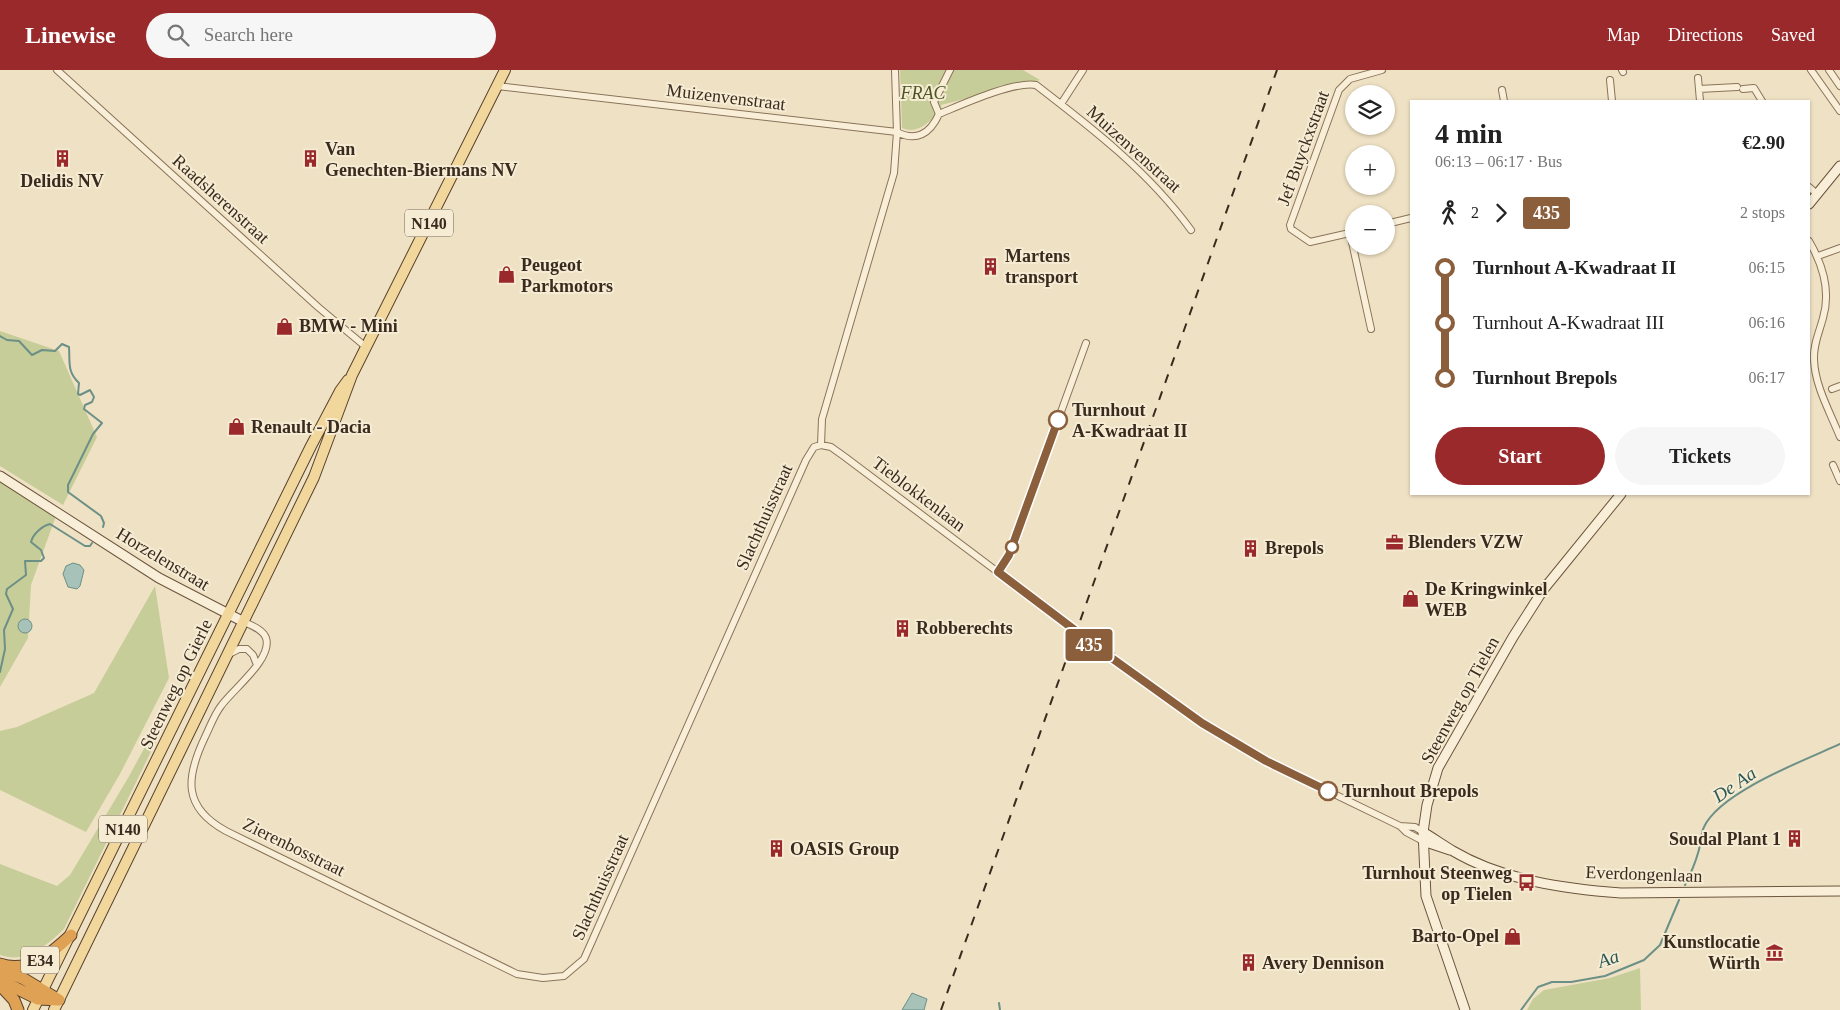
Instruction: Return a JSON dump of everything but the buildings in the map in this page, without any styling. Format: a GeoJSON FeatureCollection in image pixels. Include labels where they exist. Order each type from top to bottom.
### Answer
{"type":"FeatureCollection","features":[{"type":"Feature","properties":{"kind":"highway","name":"E34"},"geometry":{"type":"LineString","coordinates":[[0,964],[17,966],[30,964],[56,949],[71,934]]}},
{"type":"Feature","properties":{"kind":"highway","name":"E34"},"geometry":{"type":"LineString","coordinates":[[0,969],[56,1005]]}},
{"type":"Feature","properties":{"kind":"highway","name":"E34"},"geometry":{"type":"LineString","coordinates":[[0,980],[41,994]]}},
{"type":"Feature","properties":{"kind":"highway","name":"E34"},"geometry":{"type":"LineString","coordinates":[[0,985],[14,1000],[18,1010]]}},
{"type":"Feature","properties":{"kind":"main road","name":"Steenweg op Gierle"},"geometry":{"type":"LineString","coordinates":[[56,1005],[314,477],[352,375],[504,70]]}},
{"type":"Feature","properties":{"kind":"main road","name":"Steenweg op Gierle"},"geometry":{"type":"LineString","coordinates":[[33,1010],[311,446],[340,391],[352,375]]}},
{"type":"Feature","properties":{"kind":"street","name":"Raadsherenstraat"},"geometry":{"type":"LineString","coordinates":[[57,70],[318,307],[366,347]]}},
{"type":"Feature","properties":{"kind":"street"},"geometry":{"type":"LineString","coordinates":[[821,445],[822,418],[894,173],[897,132],[895,70]]}},
{"type":"Feature","properties":{"kind":"street"},"geometry":{"type":"LineString","coordinates":[[939,114],[934,102],[950,70]]}},
{"type":"Feature","properties":{"kind":"street"},"geometry":{"type":"LineString","coordinates":[[1061,104],[1083,70]]}},
{"type":"Feature","properties":{"kind":"street","name":"Jef Buyckxstraat"},"geometry":{"type":"LineString","coordinates":[[1345,234],[1310,242],[1291,230],[1290,225],[1340,90],[1350,79],[1382,70]]}},
{"type":"Feature","properties":{"kind":"street"},"geometry":{"type":"LineString","coordinates":[[1811,70],[1840,111]]}},
{"type":"Feature","properties":{"kind":"street"},"geometry":{"type":"LineString","coordinates":[[1829,70],[1840,86]]}},
{"type":"Feature","properties":{"kind":"street"},"geometry":{"type":"LineString","coordinates":[[1698,78],[1700,100]]}},
{"type":"Feature","properties":{"kind":"street"},"geometry":{"type":"LineString","coordinates":[[1610,80],[1612,100]]}},
{"type":"Feature","properties":{"kind":"street","name":"Muizenvenstraat"},"geometry":{"type":"LineString","coordinates":[[497,86],[897,132],[908,137],[921,136],[939,114],[1021,84],[1036,85],[1135,166],[1168,199],[1192,230]]}},
{"type":"Feature","properties":{"kind":"street"},"geometry":{"type":"LineString","coordinates":[[1699,89],[1754,88],[1761,100]]}},
{"type":"Feature","properties":{"kind":"street"},"geometry":{"type":"LineString","coordinates":[[1502,90],[1504,100]]}},
{"type":"Feature","properties":{"kind":"street"},"geometry":{"type":"LineString","coordinates":[[1810,203],[1840,166]]}},
{"type":"Feature","properties":{"kind":"street"},"geometry":{"type":"LineString","coordinates":[[1810,188],[1817,194]]}},
{"type":"Feature","properties":{"kind":"street"},"geometry":{"type":"LineString","coordinates":[[1395,222],[1410,218]]}},
{"type":"Feature","properties":{"kind":"street"},"geometry":{"type":"LineString","coordinates":[[1810,243],[1818,256],[1825,277],[1826,294],[1824,317],[1814,345],[1815,371],[1840,436]]}},
{"type":"Feature","properties":{"kind":"street"},"geometry":{"type":"LineString","coordinates":[[1818,256],[1840,248]]}},
{"type":"Feature","properties":{"kind":"street","name":"Jef Buyckxstraat"},"geometry":{"type":"LineString","coordinates":[[1356,255],[1371,330]]}},
{"type":"Feature","properties":{"kind":"street"},"geometry":{"type":"LineString","coordinates":[[998,572],[1009,555],[1086,343]]}},
{"type":"Feature","properties":{"kind":"street"},"geometry":{"type":"LineString","coordinates":[[1832,389],[1840,386]]}},
{"type":"Feature","properties":{"kind":"street","name":"Tieblokkenlaan"},"geometry":{"type":"LineString","coordinates":[[821,445],[831,447],[845,457],[1086,638],[1099,642],[1113,659]]}},
{"type":"Feature","properties":{"kind":"street","name":"Slachthuisstraat"},"geometry":{"type":"LineString","coordinates":[[584,959],[806,460],[814,447],[821,445]]}},
{"type":"Feature","properties":{"kind":"street"},"geometry":{"type":"LineString","coordinates":[[1832,465],[1840,481]]}},
{"type":"Feature","properties":{"kind":"street","name":"Horzelenstraat"},"geometry":{"type":"LineString","coordinates":[[0,476],[159,578],[242,621]]}},
{"type":"Feature","properties":{"kind":"street","name":"Steenweg op Tielen"},"geometry":{"type":"LineString","coordinates":[[1465,1010],[1426,896],[1423,836],[1427,805],[1438,768],[1512,637],[1543,590],[1620,495]]}},
{"type":"Feature","properties":{"kind":"street","name":"Zierenbosstraat"},"geometry":{"type":"LineString","coordinates":[[242,621],[257,628],[266,636],[267,650],[257,665],[221,705],[194,762],[191,786],[194,800],[206,817],[226,831],[517,974],[543,978],[564,976],[584,959]]}},
{"type":"Feature","properties":{"kind":"street","name":"Tieblokkenlaan"},"geometry":{"type":"LineString","coordinates":[[1086,638],[1095,652],[1113,659],[1194,717],[1266,761],[1400,826],[1415,827],[1423,836]]}},
{"type":"Feature","properties":{"kind":"street"},"geometry":{"type":"LineString","coordinates":[[225,657],[239,649],[247,649],[253,655],[257,665]]}},
{"type":"Feature","properties":{"kind":"street","name":"Everdongenlaan"},"geometry":{"type":"LineString","coordinates":[[1423,836],[1490,867],[1521,877],[1585,890],[1621,893],[1840,891]]}},
{"type":"Feature","properties":{"kind":"green space","name":"FRAC"},"geometry":{"type":"Polygon","coordinates":[[[900,70],[1023,70],[1040,80],[941,105],[942,110],[924,126],[908,130],[902,128],[900,70]]]}},
{"type":"Feature","properties":{"kind":"green space"},"geometry":{"type":"Polygon","coordinates":[[[0,331],[59,351],[97,437],[63,505],[0,466],[0,331]]]}},
{"type":"Feature","properties":{"kind":"green space"},"geometry":{"type":"Polygon","coordinates":[[[0,480],[56,516],[31,585],[28,638],[0,687],[0,480]]]}},
{"type":"Feature","properties":{"kind":"green space"},"geometry":{"type":"Polygon","coordinates":[[[155,586],[169,678],[120,774],[86,832],[0,790],[0,731],[17,727],[94,693],[155,586]]]}},
{"type":"Feature","properties":{"kind":"green space"},"geometry":{"type":"Polygon","coordinates":[[[171,711],[64,929],[35,952],[18,957],[0,955],[0,864],[57,886],[70,875],[128,778],[159,721],[171,711]]]}},
{"type":"Feature","properties":{"kind":"green space"},"geometry":{"type":"Polygon","coordinates":[[[1640,968],[1641,1010],[1527,1010],[1533,999],[1544,990],[1610,978],[1640,968]]]}},
{"type":"Feature","properties":{"kind":"water"},"geometry":{"type":"Polygon","coordinates":[[[73,563],[80,565],[84,570],[80,586],[77,589],[68,587],[63,574],[66,566],[73,563]]]}},
{"type":"Feature","properties":{"kind":"water"},"geometry":{"type":"Polygon","coordinates":[[[22,619],[28,619],[32,626],[28,633],[22,633],[18,629],[18,623],[22,619]]]}},
{"type":"Feature","properties":{"kind":"water"},"geometry":{"type":"Polygon","coordinates":[[[912,993],[927,999],[924,1010],[902,1010],[912,993]]]}},
{"type":"Feature","properties":{"kind":"waterway"},"geometry":{"type":"LineString","coordinates":[[0,336],[7,340],[19,341],[32,355],[42,350],[55,351],[62,344],[69,347],[71,371],[79,383],[78,394],[80,395],[90,390],[94,397],[92,402],[85,405],[84,409],[102,423],[93,434],[68,485],[68,492],[101,516],[104,523],[103,527]]}},
{"type":"Feature","properties":{"kind":"waterway"},"geometry":{"type":"LineString","coordinates":[[0,672],[5,649],[4,630],[13,609],[6,594],[7,589],[26,575],[25,561],[41,561],[44,558],[41,550],[31,542],[36,533],[41,528],[50,524],[85,546],[90,546],[92,543]]}},
{"type":"Feature","properties":{"kind":"waterway","name":"De Aa"},"geometry":{"type":"LineString","coordinates":[[1685,885],[1697,857],[1704,827],[1713,814],[1727,802],[1765,778],[1840,744]]}},
{"type":"Feature","properties":{"kind":"waterway","name":"Aa"},"geometry":{"type":"LineString","coordinates":[[1521,1010],[1538,987],[1552,982],[1571,982],[1605,976],[1644,960],[1660,945],[1679,900]]}},
{"type":"Feature","properties":{"kind":"waterway"},"geometry":{"type":"LineString","coordinates":[[999,1003],[1000,1010]]}},
{"type":"Feature","properties":{"kind":"railway"},"geometry":{"type":"LineString","coordinates":[[941,1010],[1277,70]]}},
{"type":"Feature","properties":{"kind":"bus line","name":"435"},"geometry":{"type":"LineString","coordinates":[[1058,420],[1009,555],[998,572],[1022,592],[1086,638],[1087,644],[1095,652],[1113,659],[1202,723],[1266,761],[1328,791]]}},
{"type":"Feature","properties":{"kind":"place","name":"Delidis NV"},"geometry":{"type":"Point","coordinates":[62,158]}},
{"type":"Feature","properties":{"kind":"place","name":"Van Genechten-Biermans NV"},"geometry":{"type":"Point","coordinates":[311,159]}},
{"type":"Feature","properties":{"kind":"place","name":"Martens transport"},"geometry":{"type":"Point","coordinates":[991,266]}},
{"type":"Feature","properties":{"kind":"place","name":"Peugeot Parkmotors"},"geometry":{"type":"Point","coordinates":[507,275]}},
{"type":"Feature","properties":{"kind":"place","name":"BMW - Mini"},"geometry":{"type":"Point","coordinates":[285,326]}},
{"type":"Feature","properties":{"kind":"place","name":"Turnhout A-Kwadraat II"},"geometry":{"type":"Point","coordinates":[1058,420]}},
{"type":"Feature","properties":{"kind":"place","name":"Renault - Dacia"},"geometry":{"type":"Point","coordinates":[237,427]}},
{"type":"Feature","properties":{"kind":"place","name":"Blenders VZW"},"geometry":{"type":"Point","coordinates":[1394,542]}},
{"type":"Feature","properties":{"kind":"place","name":"Brepols"},"geometry":{"type":"Point","coordinates":[1251,548]}},
{"type":"Feature","properties":{"kind":"place","name":"De Kringwinkel WEB"},"geometry":{"type":"Point","coordinates":[1411,599]}},
{"type":"Feature","properties":{"kind":"place","name":"Robberechts"},"geometry":{"type":"Point","coordinates":[902,628]}},
{"type":"Feature","properties":{"kind":"place","name":"Turnhout Brepols"},"geometry":{"type":"Point","coordinates":[1328,791]}},
{"type":"Feature","properties":{"kind":"place","name":"Soudal Plant 1"},"geometry":{"type":"Point","coordinates":[1795,839]}},
{"type":"Feature","properties":{"kind":"place","name":"OASIS Group"},"geometry":{"type":"Point","coordinates":[776,849]}},
{"type":"Feature","properties":{"kind":"place","name":"Turnhout Steenweg op Tielen"},"geometry":{"type":"Point","coordinates":[1526,883]}},
{"type":"Feature","properties":{"kind":"place","name":"Barto-Opel"},"geometry":{"type":"Point","coordinates":[1513,936]}},
{"type":"Feature","properties":{"kind":"place","name":"Kunstlocatie Würth"},"geometry":{"type":"Point","coordinates":[1774,952]}},
{"type":"Feature","properties":{"kind":"place","name":"Avery Dennison"},"geometry":{"type":"Point","coordinates":[1248,963]}}]}
